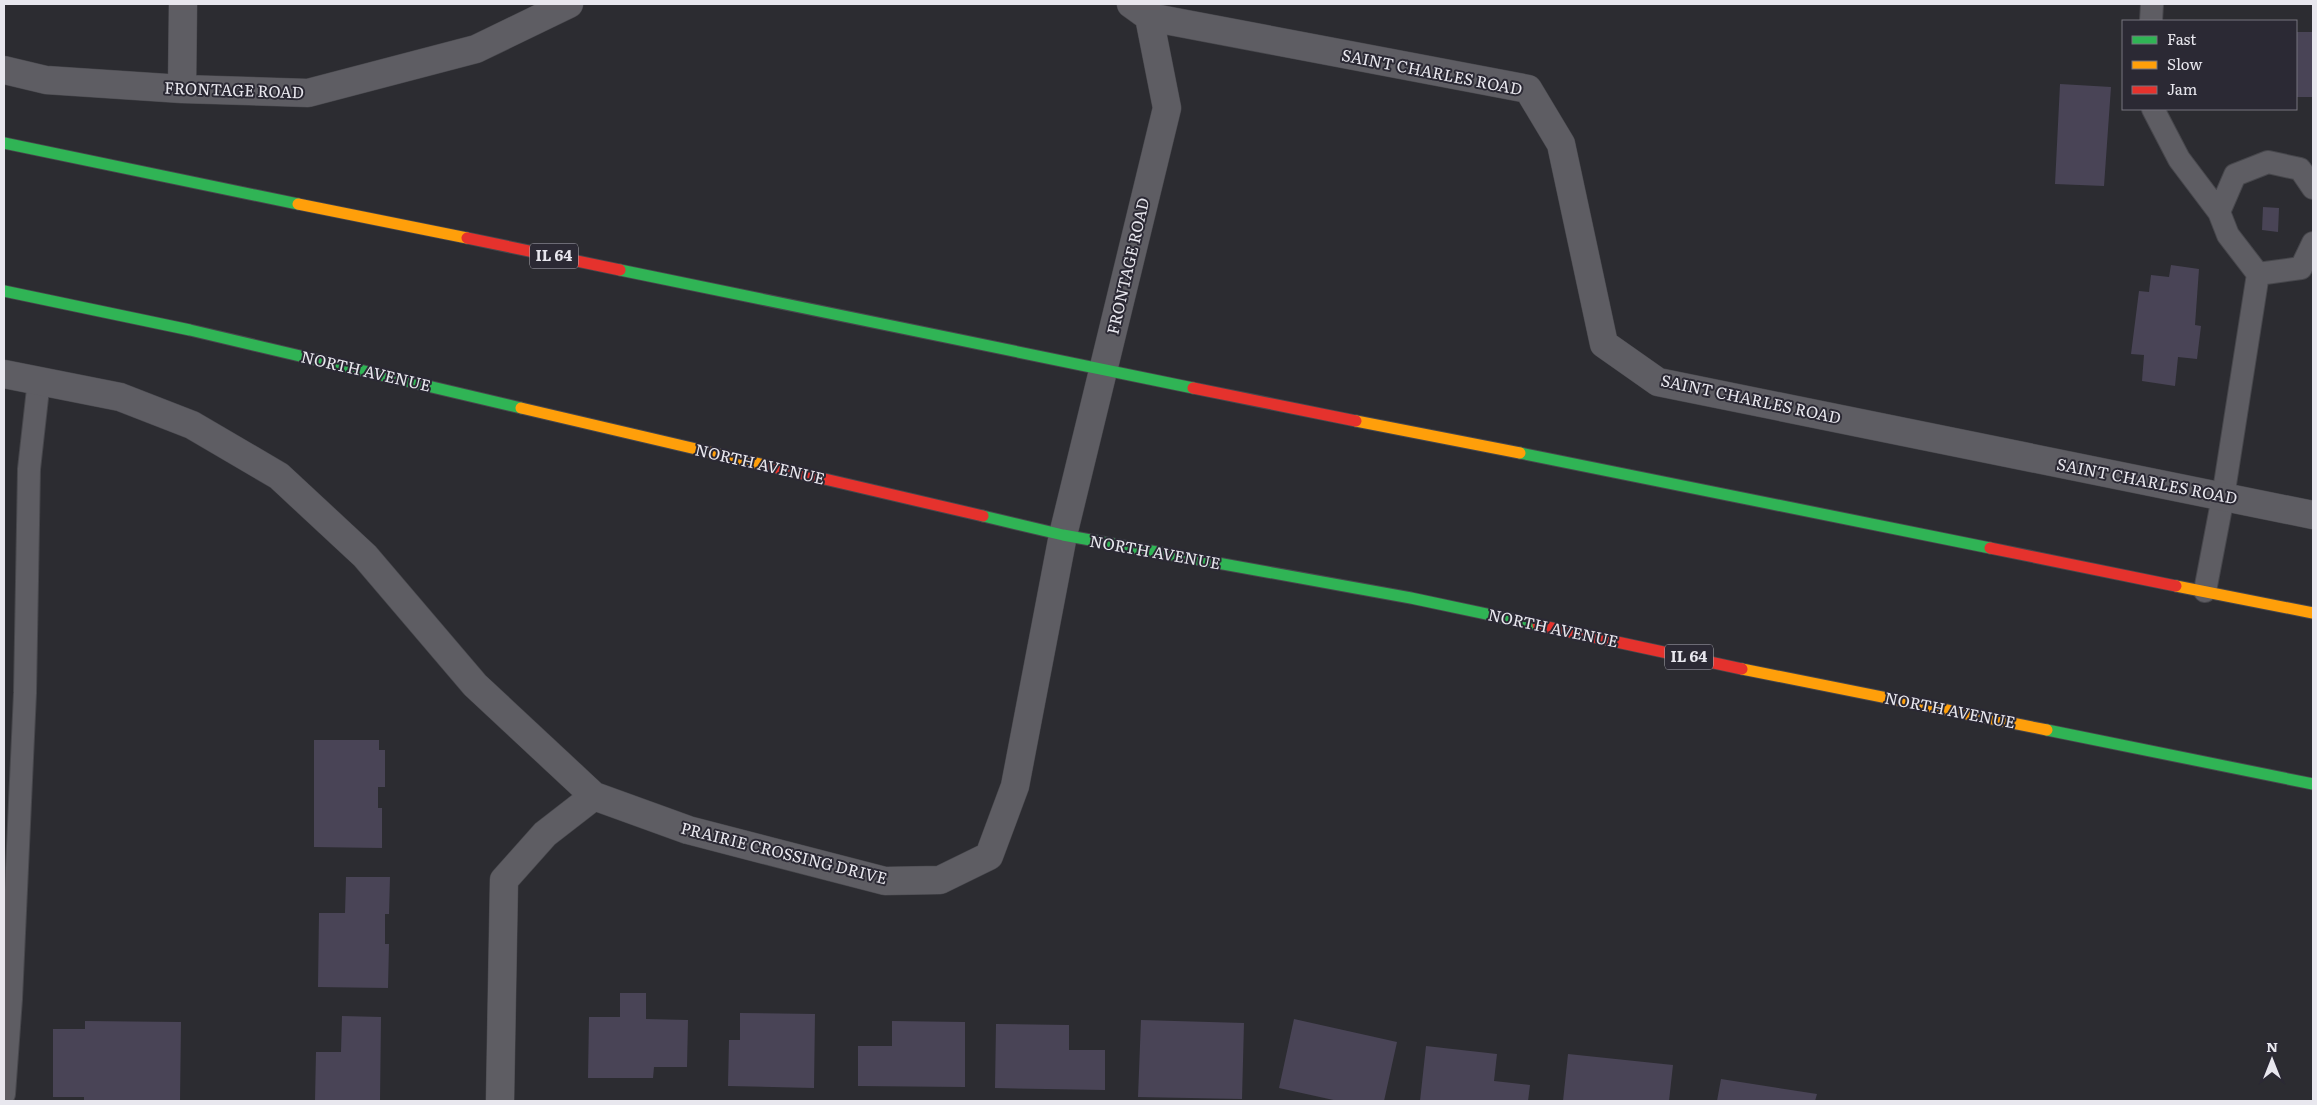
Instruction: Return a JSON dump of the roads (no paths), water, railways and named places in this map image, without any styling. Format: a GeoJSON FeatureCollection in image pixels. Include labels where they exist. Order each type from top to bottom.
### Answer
{"type":"FeatureCollection","features":[{"type":"Feature","properties":{"kind":"main road","name":"IL 64"},"geometry":{"type":"LineString","coordinates":[[4,143],[1105,370],[2313,613]]}},
{"type":"Feature","properties":{"kind":"main road","name":"NORTH AVENUE"},"geometry":{"type":"LineString","coordinates":[[4,290],[190,330],[1063,535],[1412,598],[1718,664],[2313,784]]}},
{"type":"Feature","properties":{"kind":"street"},"geometry":{"type":"LineString","coordinates":[[182,89],[183,4]]}},
{"type":"Feature","properties":{"kind":"street","name":"FRONTAGE ROAD"},"geometry":{"type":"LineString","coordinates":[[4,70],[46,80],[182,89],[308,93],[476,48],[569,4]]}},
{"type":"Feature","properties":{"kind":"street","name":"FRONTAGE ROAD"},"geometry":{"type":"LineString","coordinates":[[1063,535],[1105,370],[1139,216],[1167,108],[1140,10]]}},
{"type":"Feature","properties":{"kind":"street","name":"SAINT CHARLES ROAD"},"geometry":{"type":"LineString","coordinates":[[1140,10],[1528,89],[1560,144],[1604,344],[1658,382],[2313,515]]}},
{"type":"Feature","properties":{"kind":"street"},"geometry":{"type":"LineString","coordinates":[[4,374],[120,397],[192,425],[279,476],[364,556],[475,685],[594,796],[545,834],[504,880],[500,1101]]}},
{"type":"Feature","properties":{"kind":"street","name":"PRAIRIE CROSSING DRIVE"},"geometry":{"type":"LineString","coordinates":[[594,796],[688,830],[885,881],[940,880],[989,856],[1015,786],[1063,535]]}},
{"type":"Feature","properties":{"kind":"lane"},"geometry":{"type":"LineString","coordinates":[[2151,20],[2152,4]]}},
{"type":"Feature","properties":{"kind":"lane"},"geometry":{"type":"LineString","coordinates":[[2154,110],[2179,159],[2219,212],[2228,235],[2258,274],[2223,496],[2205,591]]}},
{"type":"Feature","properties":{"kind":"lane"},"geometry":{"type":"LineString","coordinates":[[2219,212],[2235,176],[2268,162],[2300,169],[2313,188]]}},
{"type":"Feature","properties":{"kind":"lane"},"geometry":{"type":"LineString","coordinates":[[2258,274],[2307,275],[2313,243]]}},
{"type":"Feature","properties":{"kind":"lane"},"geometry":{"type":"LineString","coordinates":[[4,1094],[11,1000],[25,693],[29,469],[39,380]]}}]}
